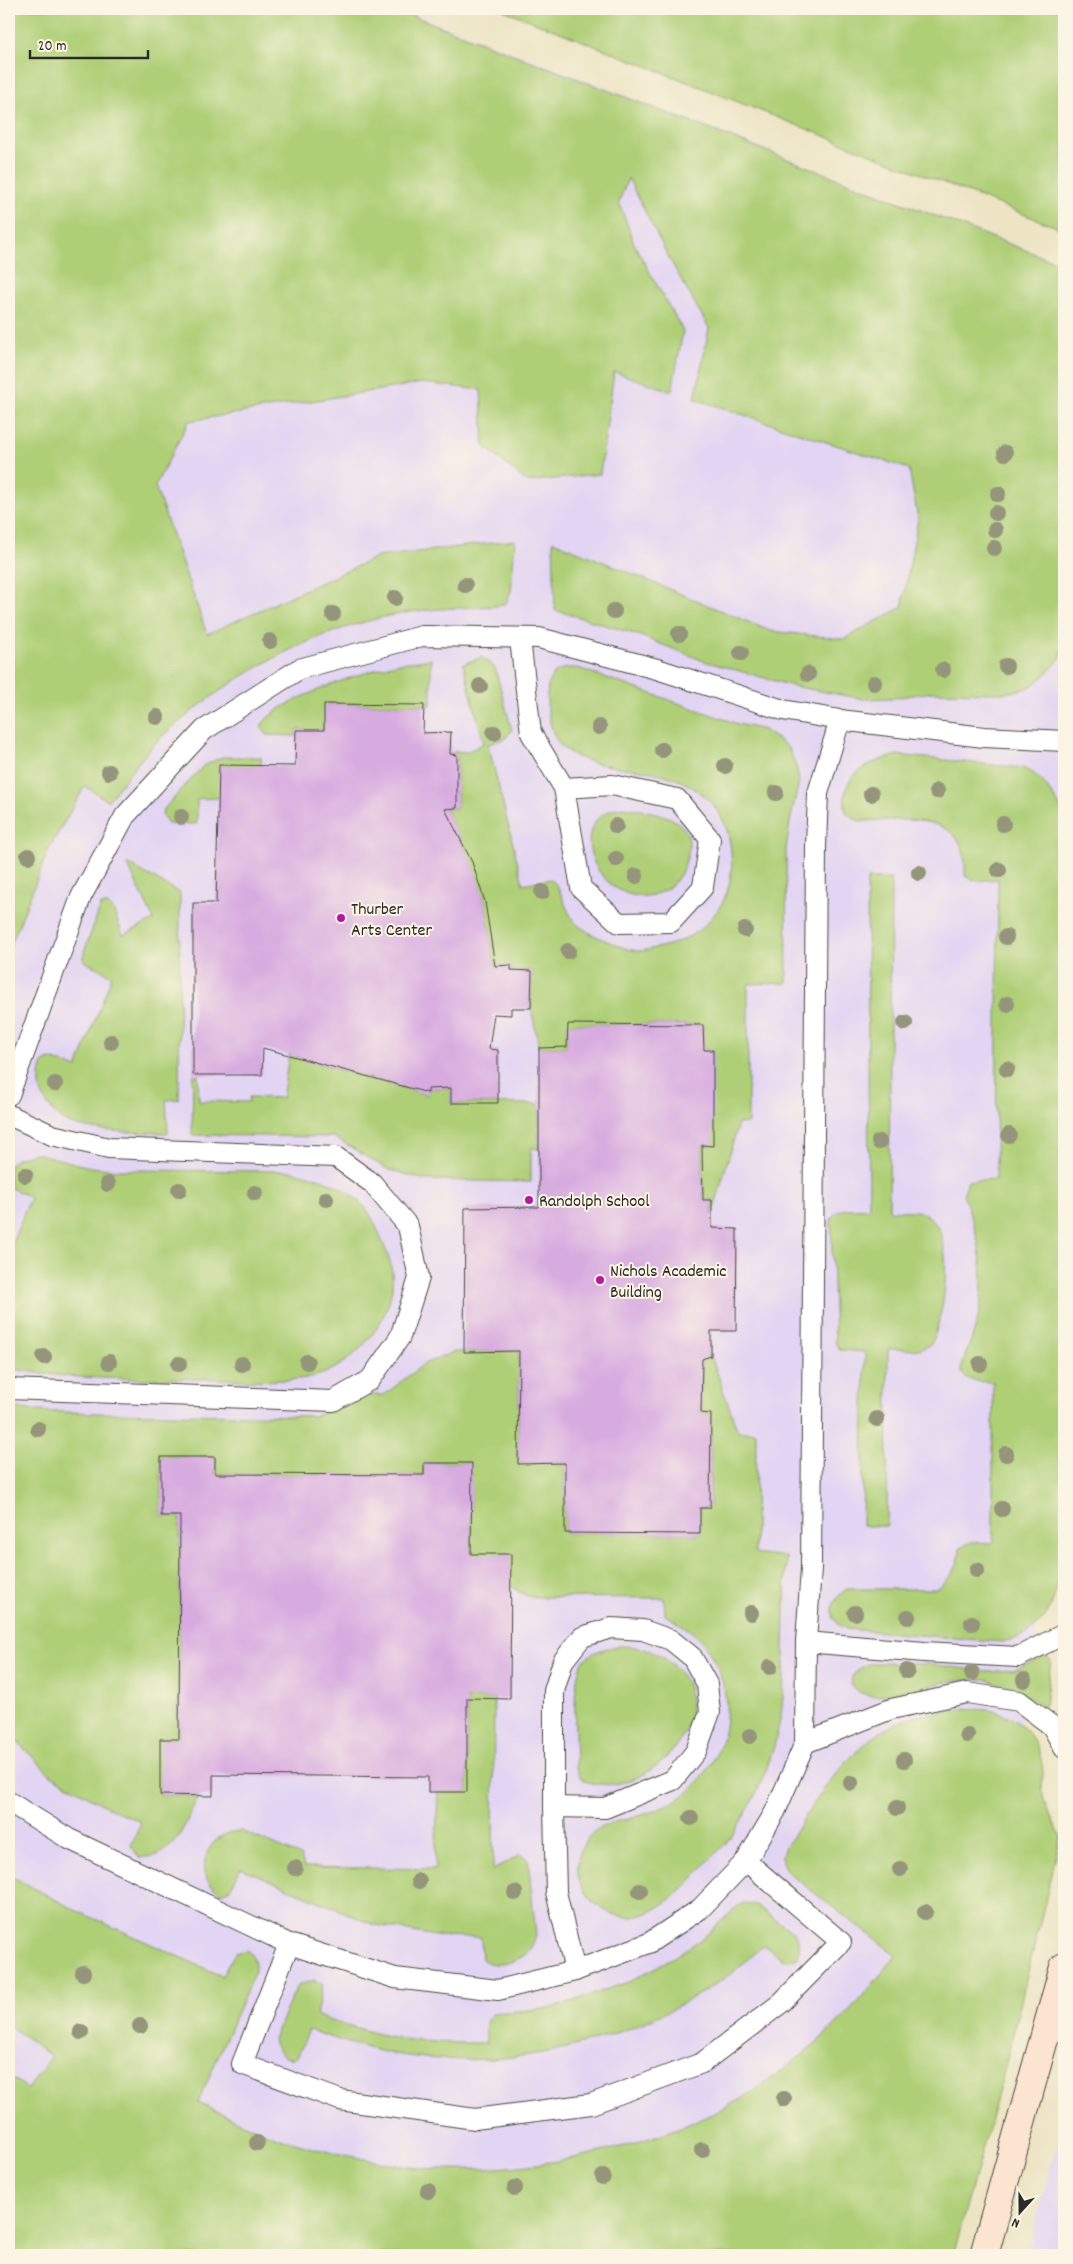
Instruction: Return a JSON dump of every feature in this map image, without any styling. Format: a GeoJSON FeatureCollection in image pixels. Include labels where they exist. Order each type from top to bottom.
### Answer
{"type":"FeatureCollection","features":[{"type":"Feature","properties":{"kind":"street"},"geometry":{"type":"LineString","coordinates":[[984,2255],[1056,2033],[1064,1967]]}},
{"type":"Feature","properties":{"kind":"lane"},"geometry":{"type":"LineString","coordinates":[[9,1096],[81,897],[125,816],[204,730],[299,670],[422,636],[539,638],[657,669],[783,710],[840,720],[984,738],[1064,742]]}},
{"type":"Feature","properties":{"kind":"lane"},"geometry":{"type":"LineString","coordinates":[[520,639],[531,733],[564,788],[581,888],[620,923],[671,922],[703,887],[710,839],[677,799],[612,785],[564,788]]}},
{"type":"Feature","properties":{"kind":"lane"},"geometry":{"type":"LineString","coordinates":[[9,1802],[69,1839],[289,1944],[395,1978],[498,1990],[575,1971],[649,1943],[700,1909],[746,1861],[775,1812],[805,1744],[806,1642],[811,1568],[816,846],[818,793],[840,720]]}},
{"type":"Feature","properties":{"kind":"lane"},"geometry":{"type":"LineString","coordinates":[[9,1115],[52,1135],[109,1148],[336,1157],[372,1183],[408,1226],[420,1278],[400,1336],[370,1380],[333,1401],[9,1389]]}},
{"type":"Feature","properties":{"kind":"lane"},"geometry":{"type":"LineString","coordinates":[[554,1807],[605,1808],[673,1780],[696,1751],[710,1712],[707,1684],[692,1657],[671,1640],[643,1630],[611,1628],[582,1637],[563,1661],[554,1691],[554,1807],[556,1892],[575,1971]]}},
{"type":"Feature","properties":{"kind":"lane"},"geometry":{"type":"LineString","coordinates":[[806,1642],[924,1652],[1018,1657],[1064,1634]]}},
{"type":"Feature","properties":{"kind":"lane"},"geometry":{"type":"LineString","coordinates":[[805,1744],[891,1709],[967,1693],[1019,1701],[1052,1726],[1064,1748]]}},
{"type":"Feature","properties":{"kind":"lane"},"geometry":{"type":"LineString","coordinates":[[289,1944],[242,2064],[340,2100],[475,2119],[591,2104],[702,2063],[782,2003],[841,1942],[746,1861]]}},
{"type":"Feature","properties":{"kind":"shaded area","name":"Randolph School"},"geometry":{"type":"Polygon","coordinates":[[[9,9],[400,9],[1064,264],[1064,729],[1035,1672],[878,2255],[9,2255],[9,9]]]}},
{"type":"Feature","properties":{"kind":"shaded area"},"geometry":{"type":"Polygon","coordinates":[[[1064,2119],[1064,2255],[1027,2255],[1064,2119]]]}},
{"type":"Feature","properties":{"kind":"green space"},"geometry":{"type":"Polygon","coordinates":[[[9,9],[395,9],[1064,265],[1064,642],[1060,659],[1042,678],[1028,688],[1005,693],[932,692],[894,698],[864,699],[793,686],[704,661],[638,635],[555,610],[553,541],[770,631],[844,639],[902,607],[918,519],[909,469],[695,399],[709,328],[670,260],[628,178],[619,202],[635,246],[683,331],[672,391],[614,372],[600,474],[527,482],[484,446],[481,390],[422,383],[189,421],[155,486],[207,634],[377,557],[515,540],[511,591],[506,603],[497,606],[435,609],[398,614],[365,622],[303,644],[245,675],[191,713],[150,749],[108,801],[85,786],[49,849],[9,950],[9,9]]]}},
{"type":"Feature","properties":{"kind":"green space"},"geometry":{"type":"Polygon","coordinates":[[[501,9],[1064,9],[1064,230],[501,9]]]}},
{"type":"Feature","properties":{"kind":"green space"},"geometry":{"type":"Polygon","coordinates":[[[482,657],[495,668],[512,730],[505,739],[488,744],[523,884],[551,879],[555,883],[571,917],[578,925],[594,935],[626,949],[644,950],[677,942],[696,932],[713,917],[725,897],[730,883],[732,860],[729,838],[717,810],[707,799],[683,782],[655,773],[588,761],[561,746],[553,732],[548,711],[549,681],[553,675],[559,670],[566,668],[581,669],[738,724],[764,730],[789,749],[797,769],[799,782],[786,850],[787,983],[748,984],[748,1123],[738,1124],[712,1216],[712,1200],[703,1200],[702,1145],[712,1146],[713,1050],[704,1050],[703,1025],[568,1024],[567,1047],[539,1048],[531,1008],[532,971],[511,970],[511,965],[495,966],[485,902],[471,862],[445,809],[457,808],[457,755],[450,754],[456,751],[467,752],[484,743],[463,664],[482,657]]]}},
{"type":"Feature","properties":{"kind":"green space"},"geometry":{"type":"Polygon","coordinates":[[[431,659],[431,705],[325,704],[324,730],[296,730],[296,736],[267,735],[261,727],[269,717],[283,707],[324,688],[387,666],[431,659]]]}},
{"type":"Feature","properties":{"kind":"green space"},"geometry":{"type":"Polygon","coordinates":[[[896,755],[1023,768],[1042,781],[1064,813],[1064,1578],[1057,1583],[1051,1605],[1040,1623],[1024,1635],[1002,1642],[847,1629],[835,1620],[832,1610],[837,1599],[847,1589],[935,1589],[953,1572],[960,1555],[960,1548],[971,1542],[993,1543],[993,1382],[970,1380],[966,1378],[961,1370],[977,1322],[982,1290],[978,1242],[963,1195],[968,1181],[996,1179],[998,879],[978,881],[965,876],[964,856],[961,845],[954,834],[943,827],[916,821],[860,821],[852,818],[846,812],[846,788],[857,773],[875,762],[896,755]]]}},
{"type":"Feature","properties":{"kind":"green space"},"geometry":{"type":"Polygon","coordinates":[[[222,757],[261,757],[261,766],[218,798],[197,799],[197,824],[168,823],[162,815],[163,810],[203,766],[222,757]]]}},
{"type":"Feature","properties":{"kind":"green space"},"geometry":{"type":"Polygon","coordinates":[[[622,807],[647,811],[671,818],[681,825],[687,833],[689,845],[685,864],[682,872],[668,888],[646,896],[626,893],[609,882],[596,867],[590,848],[591,830],[601,816],[622,807]]]}},
{"type":"Feature","properties":{"kind":"green space"},"geometry":{"type":"Polygon","coordinates":[[[127,863],[180,893],[179,1099],[166,1100],[168,1133],[111,1131],[80,1127],[68,1123],[53,1112],[43,1097],[40,1087],[40,1077],[44,1062],[50,1059],[77,1068],[112,976],[84,961],[84,952],[101,905],[108,905],[113,910],[123,935],[154,920],[127,863]]]}},
{"type":"Feature","properties":{"kind":"green space"},"geometry":{"type":"Polygon","coordinates":[[[867,879],[891,879],[889,1210],[923,1213],[933,1221],[940,1232],[944,1247],[945,1264],[944,1297],[933,1341],[920,1349],[888,1349],[887,1526],[862,1526],[865,1352],[840,1350],[835,1342],[831,1220],[837,1212],[842,1210],[869,1208],[867,879]]]}},
{"type":"Feature","properties":{"kind":"green space"},"geometry":{"type":"Polygon","coordinates":[[[289,1055],[428,1095],[428,1089],[451,1088],[451,1103],[539,1104],[539,1149],[531,1148],[531,1182],[425,1180],[387,1169],[334,1137],[192,1135],[193,1075],[198,1075],[199,1101],[249,1102],[249,1097],[282,1098],[289,1055]]]}},
{"type":"Feature","properties":{"kind":"green space"},"geometry":{"type":"Polygon","coordinates":[[[35,1153],[90,1167],[119,1170],[290,1171],[330,1182],[348,1192],[364,1206],[373,1220],[390,1262],[392,1272],[389,1303],[374,1332],[351,1357],[325,1373],[301,1379],[112,1378],[60,1375],[9,1368],[9,1252],[30,1197],[9,1187],[9,1165],[16,1159],[35,1153]]]}},
{"type":"Feature","properties":{"kind":"green space"},"geometry":{"type":"Polygon","coordinates":[[[519,1351],[518,1463],[565,1463],[565,1533],[700,1534],[700,1508],[710,1508],[711,1414],[701,1413],[702,1359],[711,1356],[738,1432],[756,1432],[755,1553],[786,1557],[784,1682],[780,1721],[770,1760],[758,1789],[743,1817],[724,1845],[671,1899],[642,1915],[624,1917],[615,1915],[592,1900],[581,1885],[578,1871],[579,1855],[585,1842],[599,1828],[671,1803],[686,1794],[701,1778],[720,1746],[725,1728],[725,1693],[721,1676],[703,1643],[686,1628],[665,1615],[664,1598],[530,1597],[519,1592],[471,1554],[471,1463],[424,1463],[424,1475],[215,1474],[215,1457],[161,1457],[161,1516],[180,1516],[179,1739],[161,1739],[160,1795],[198,1796],[178,1838],[162,1853],[139,1857],[131,1846],[141,1822],[107,1807],[51,1775],[9,1734],[9,1406],[33,1411],[314,1416],[348,1405],[362,1395],[384,1395],[424,1364],[454,1352],[519,1351]]]}},
{"type":"Feature","properties":{"kind":"green space"},"geometry":{"type":"Polygon","coordinates":[[[620,1646],[650,1651],[663,1657],[675,1667],[688,1686],[691,1707],[686,1727],[676,1746],[660,1763],[641,1776],[620,1783],[590,1783],[581,1778],[576,1768],[576,1683],[585,1659],[604,1649],[620,1646]]]}},
{"type":"Feature","properties":{"kind":"green space"},"geometry":{"type":"Polygon","coordinates":[[[1046,1656],[1051,1660],[1045,1705],[1043,1706],[1014,1689],[986,1679],[956,1680],[878,1696],[863,1694],[851,1685],[852,1677],[857,1671],[865,1665],[875,1663],[928,1664],[990,1672],[1016,1669],[1046,1656]]]}},
{"type":"Feature","properties":{"kind":"green space"},"geometry":{"type":"Polygon","coordinates":[[[467,1698],[494,1698],[493,1870],[520,1855],[528,1859],[536,1936],[528,1952],[508,1963],[486,1962],[482,1959],[481,1937],[434,1936],[372,1924],[241,1868],[230,1889],[223,1893],[213,1887],[207,1878],[205,1868],[206,1857],[210,1847],[228,1833],[241,1831],[301,1856],[304,1867],[435,1869],[438,1792],[467,1792],[467,1698]]]}},
{"type":"Feature","properties":{"kind":"green space"},"geometry":{"type":"Polygon","coordinates":[[[961,1709],[988,1710],[1000,1713],[1020,1724],[1028,1732],[1039,1751],[1042,1762],[1041,1786],[1044,1799],[1061,1836],[1003,2075],[953,2255],[9,2255],[9,2075],[28,2089],[51,2056],[9,2025],[9,1875],[75,1910],[222,1976],[235,1953],[247,1950],[252,1955],[255,1963],[254,1973],[198,2103],[256,2129],[298,2144],[393,2164],[422,2168],[477,2169],[504,2168],[558,2161],[638,2142],[690,2124],[727,2107],[761,2086],[804,2053],[862,1997],[896,1955],[792,1876],[782,1863],[783,1852],[821,1793],[849,1759],[864,1745],[882,1732],[908,1718],[961,1709]]]}},
{"type":"Feature","properties":{"kind":"green space"},"geometry":{"type":"Polygon","coordinates":[[[745,1903],[756,1905],[795,1934],[799,1946],[795,1959],[785,1960],[763,1945],[729,1975],[693,1998],[655,2017],[616,2033],[576,2045],[535,2054],[493,2059],[451,2059],[383,2052],[309,2030],[297,2057],[288,2058],[278,2051],[274,2043],[273,2039],[297,1986],[314,1980],[323,1985],[316,2015],[367,2031],[409,2040],[486,2043],[486,2022],[494,2013],[553,2008],[631,1981],[703,1938],[739,1905],[745,1903]]]}},
{"type":"Feature","properties":{"kind":"building","name":"Thurber Arts Center"},"geometry":{"type":"Polygon","coordinates":[[[324,704],[424,705],[423,733],[451,732],[450,754],[457,755],[457,808],[445,809],[472,862],[485,902],[495,966],[511,965],[511,970],[532,971],[531,1008],[511,1008],[511,1015],[494,1014],[489,1049],[498,1050],[498,1103],[451,1103],[451,1088],[428,1089],[428,1093],[263,1048],[262,1075],[193,1075],[193,903],[216,903],[219,765],[295,766],[296,730],[324,730],[324,704]]]}},
{"type":"Feature","properties":{"kind":"building","name":"Nichols Academic Building"},"geometry":{"type":"Polygon","coordinates":[[[568,1024],[703,1025],[704,1050],[713,1050],[713,1146],[702,1145],[703,1200],[712,1200],[712,1228],[737,1229],[736,1331],[711,1331],[711,1356],[702,1359],[701,1413],[711,1414],[710,1508],[700,1508],[700,1534],[565,1533],[565,1463],[518,1464],[519,1351],[464,1352],[465,1208],[539,1207],[539,1048],[567,1047],[568,1024]]]}},
{"type":"Feature","properties":{"kind":"building"},"geometry":{"type":"Polygon","coordinates":[[[161,1457],[215,1457],[215,1474],[424,1475],[424,1463],[472,1463],[471,1554],[511,1554],[510,1699],[467,1698],[467,1792],[428,1792],[428,1777],[213,1775],[213,1796],[160,1795],[160,1739],[179,1739],[180,1516],[161,1516],[161,1457]]]}},
{"type":"Feature","properties":{"kind":"place","name":"Thurber Arts Center"},"geometry":{"type":"Point","coordinates":[341,918]}},
{"type":"Feature","properties":{"kind":"place","name":"Randolph School"},"geometry":{"type":"Point","coordinates":[529,1200]}},
{"type":"Feature","properties":{"kind":"place","name":"Nichols Academic Building"},"geometry":{"type":"Point","coordinates":[600,1280]}}]}
